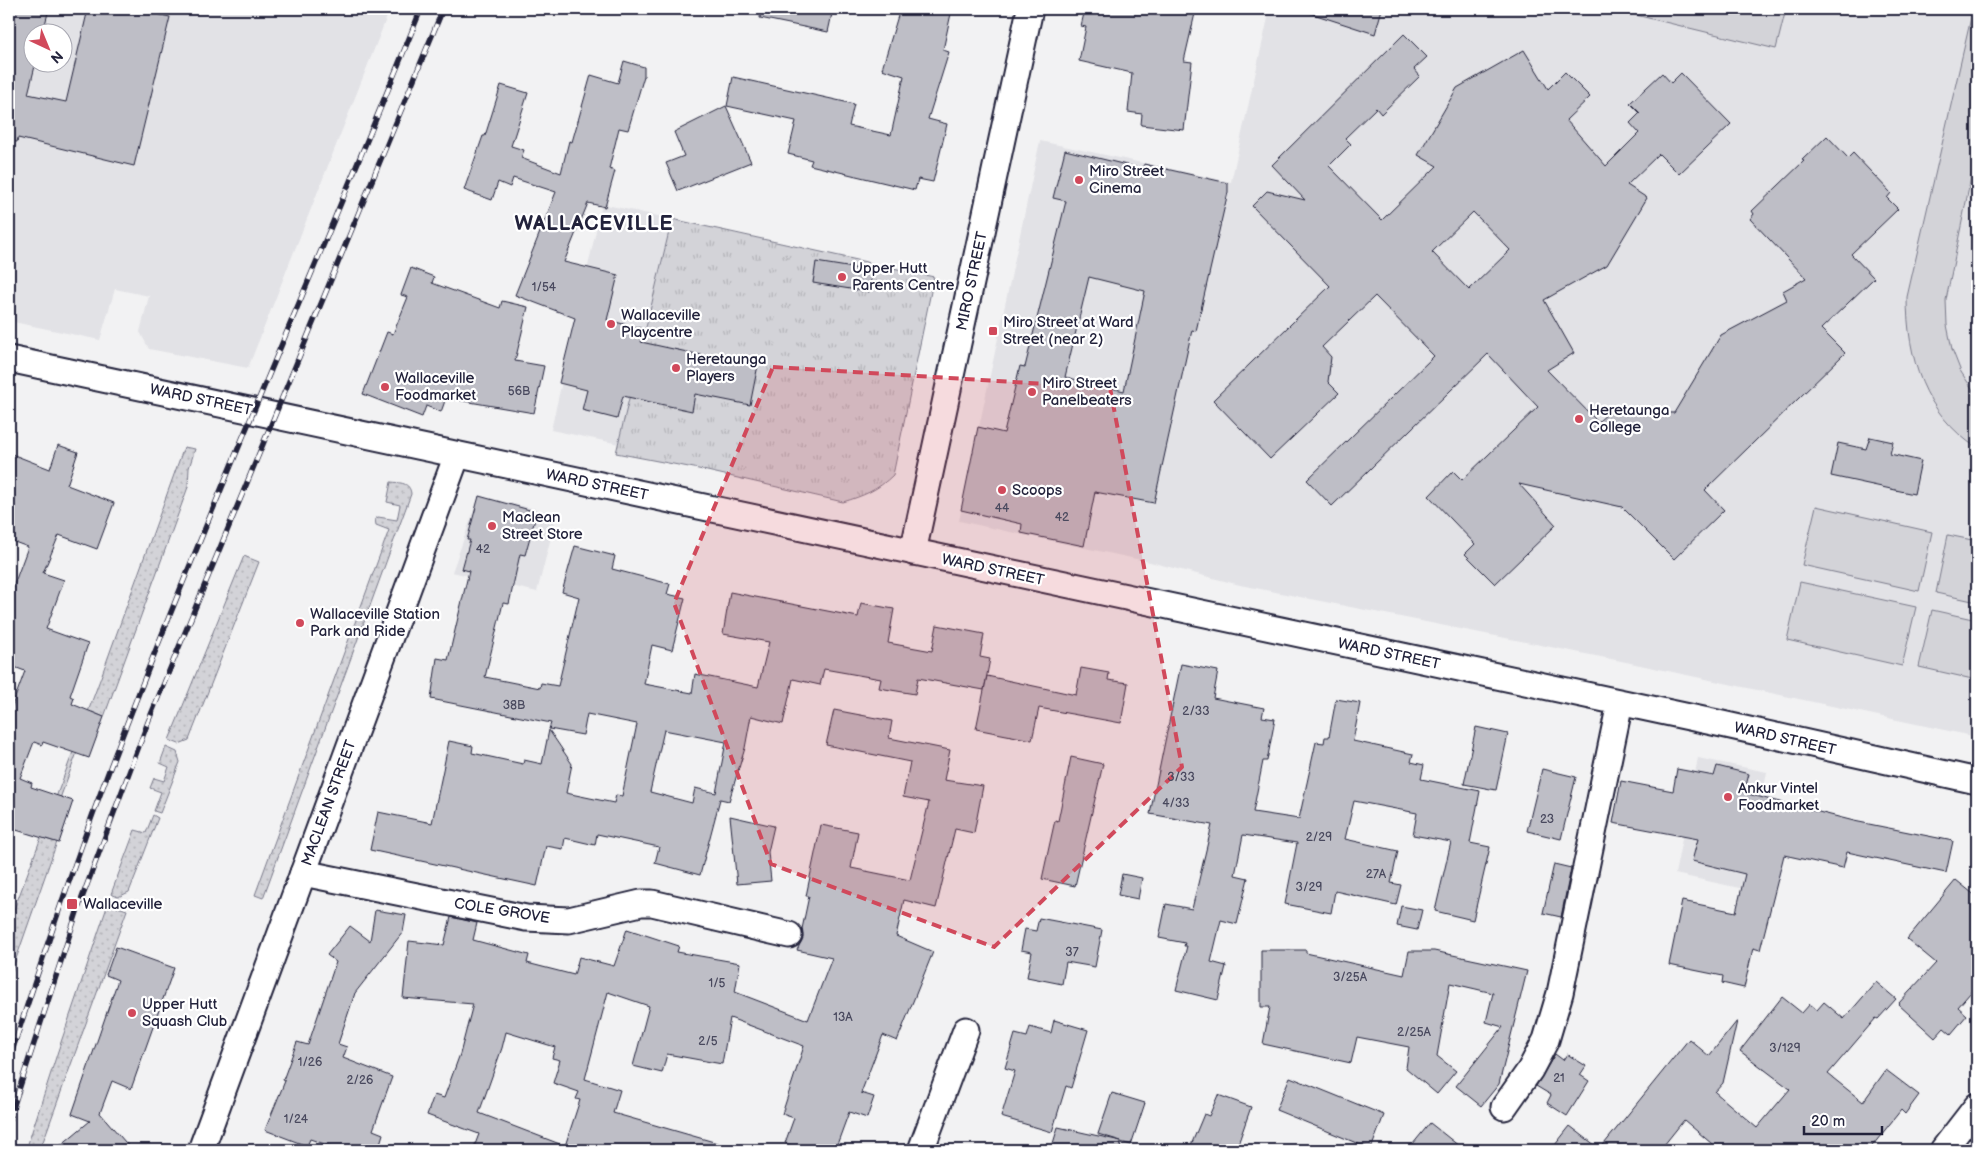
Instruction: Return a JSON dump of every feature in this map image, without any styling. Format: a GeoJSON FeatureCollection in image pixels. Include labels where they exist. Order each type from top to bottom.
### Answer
{"type":"FeatureCollection","features":[{"type":"Feature","properties":{"kind":"street","name":"MIRO STREET"},"geometry":{"type":"LineString","coordinates":[[913,552],[1030,9]]}},
{"type":"Feature","properties":{"kind":"street","name":"WARD STREET"},"geometry":{"type":"LineString","coordinates":[[9,359],[1977,781]]}},
{"type":"Feature","properties":{"kind":"street","name":"MACLEAN STREET"},"geometry":{"type":"LineString","coordinates":[[201,1150],[457,455]]}},
{"type":"Feature","properties":{"kind":"street"},"geometry":{"type":"LineString","coordinates":[[1504,1107],[1530,1070],[1546,1040],[1560,994],[1620,703]]}},
{"type":"Feature","properties":{"kind":"street","name":"COLE GROVE"},"geometry":{"type":"LineString","coordinates":[[303,873],[526,918],[568,920],[641,902],[680,908],[789,935]]}},
{"type":"Feature","properties":{"kind":"street"},"geometry":{"type":"LineString","coordinates":[[922,1150],[966,1030]]}},
{"type":"Feature","properties":{"kind":"street"},"geometry":{"type":"LineString","coordinates":[[1942,1150],[1977,1106]]}},
{"type":"Feature","properties":{"kind":"highlighted area"},"geometry":{"type":"Polygon","coordinates":[[[773,367],[1110,388],[1182,767],[994,947],[771,864],[674,603],[773,367]]]}},
{"type":"Feature","properties":{"kind":"shaded area"},"geometry":{"type":"Polygon","coordinates":[[[9,9],[390,9],[248,368],[149,349],[140,332],[149,296],[115,289],[100,340],[9,321],[9,9]]]}},
{"type":"Feature","properties":{"kind":"shaded area","name":"Heretaunga College"},"geometry":{"type":"Polygon","coordinates":[[[1270,9],[1977,9],[1977,737],[1626,662],[1240,585],[1150,562],[959,521],[1040,141],[1231,182],[1270,9]]]}},
{"type":"Feature","properties":{"kind":"shaded area","name":"Wallaceville Playcentre"},"geometry":{"type":"Polygon","coordinates":[[[602,204],[672,219],[619,444],[551,430],[602,204]]]}},
{"type":"Feature","properties":{"kind":"shaded area"},"geometry":{"type":"Polygon","coordinates":[[[479,496],[557,514],[537,592],[452,572],[479,496]]]}},
{"type":"Feature","properties":{"kind":"shaded area"},"geometry":{"type":"Polygon","coordinates":[[[1698,758],[1767,772],[1744,889],[1675,874],[1698,758]]]}},
{"type":"Feature","properties":{"kind":"green space"},"geometry":{"type":"Polygon","coordinates":[[[1611,9],[1786,9],[1776,49],[1611,9]]]}},
{"type":"Feature","properties":{"kind":"green space"},"geometry":{"type":"Polygon","coordinates":[[[1973,9],[1977,9],[1977,148],[1946,300],[1947,325],[1952,349],[1961,372],[1977,396],[1977,448],[1959,434],[1944,418],[1922,382],[1910,341],[1907,297],[1973,9]]]}},
{"type":"Feature","properties":{"kind":"green space"},"geometry":{"type":"Polygon","coordinates":[[[672,219],[934,277],[893,475],[882,485],[870,492],[843,502],[694,468],[616,453],[672,219]]]}},
{"type":"Feature","properties":{"kind":"green space"},"geometry":{"type":"Polygon","coordinates":[[[184,447],[195,449],[189,468],[188,487],[104,717],[92,712],[45,839],[57,842],[9,979],[9,923],[184,447]]]}},
{"type":"Feature","properties":{"kind":"green space"},"geometry":{"type":"Polygon","coordinates":[[[391,482],[407,485],[411,494],[263,898],[255,895],[389,530],[376,525],[375,519],[378,517],[397,520],[400,505],[387,502],[391,482]]]}},
{"type":"Feature","properties":{"kind":"green space"},"geometry":{"type":"Polygon","coordinates":[[[1816,506],[1932,532],[1919,591],[1802,565],[1816,506]]]}},
{"type":"Feature","properties":{"kind":"green space"},"geometry":{"type":"Polygon","coordinates":[[[1948,535],[1977,541],[1977,602],[1936,593],[1948,535]]]}},
{"type":"Feature","properties":{"kind":"green space"},"geometry":{"type":"Polygon","coordinates":[[[244,556],[259,562],[189,740],[179,744],[169,740],[244,556]]]}},
{"type":"Feature","properties":{"kind":"green space"},"geometry":{"type":"Polygon","coordinates":[[[1800,582],[1916,607],[1902,666],[1787,640],[1800,582]]]}},
{"type":"Feature","properties":{"kind":"green space"},"geometry":{"type":"Polygon","coordinates":[[[1932,610],[1977,620],[1977,680],[1919,667],[1932,610]]]}},
{"type":"Feature","properties":{"kind":"green space"},"geometry":{"type":"Polygon","coordinates":[[[166,747],[177,752],[180,762],[160,813],[154,811],[161,792],[150,788],[154,778],[164,781],[169,767],[160,763],[166,747]]]}},
{"type":"Feature","properties":{"kind":"green space"},"geometry":{"type":"Polygon","coordinates":[[[153,815],[158,818],[129,892],[118,897],[111,894],[135,830],[146,833],[153,815]]]}},
{"type":"Feature","properties":{"kind":"green space"},"geometry":{"type":"Polygon","coordinates":[[[108,904],[127,910],[40,1150],[26,1150],[58,1051],[108,904]]]}},
{"type":"Feature","properties":{"kind":"building"},"geometry":{"type":"Polygon","coordinates":[[[9,9],[49,9],[46,22],[22,22],[22,72],[34,72],[28,94],[66,102],[88,9],[134,9],[170,17],[134,166],[18,138],[17,142],[9,141],[9,9]]]}},
{"type":"Feature","properties":{"kind":"building"},"geometry":{"type":"Polygon","coordinates":[[[761,9],[833,9],[828,32],[760,18],[761,9]]]}},
{"type":"Feature","properties":{"kind":"building"},"geometry":{"type":"Polygon","coordinates":[[[900,9],[952,9],[943,50],[949,52],[928,119],[947,124],[933,182],[918,179],[915,190],[810,165],[812,160],[788,154],[796,121],[727,106],[733,77],[854,104],[849,126],[891,135],[904,76],[882,69],[900,9]]]}},
{"type":"Feature","properties":{"kind":"building"},"geometry":{"type":"Polygon","coordinates":[[[1085,9],[1196,9],[1184,61],[1192,62],[1184,130],[1141,125],[1142,114],[1128,112],[1132,73],[1079,61],[1086,27],[1081,26],[1085,9]]]}},
{"type":"Feature","properties":{"kind":"building"},"geometry":{"type":"Polygon","coordinates":[[[1311,9],[1382,9],[1375,34],[1310,13],[1311,9]]]}},
{"type":"Feature","properties":{"kind":"building"},"geometry":{"type":"Polygon","coordinates":[[[1404,34],[1427,57],[1414,69],[1420,76],[1381,114],[1376,108],[1345,138],[1351,144],[1329,166],[1382,220],[1437,166],[1418,155],[1457,88],[1524,50],[1548,89],[1565,72],[1590,97],[1566,120],[1606,166],[1639,133],[1630,123],[1640,113],[1630,103],[1662,73],[1671,83],[1681,73],[1731,124],[1679,174],[1659,154],[1627,185],[1647,198],[1607,265],[1544,300],[1574,353],[1547,370],[1598,422],[1609,412],[1674,413],[1721,335],[1787,300],[1783,291],[1806,278],[1750,219],[1754,214],[1752,211],[1827,136],[1848,158],[1853,153],[1891,193],[1887,198],[1898,209],[1851,254],[1874,278],[1821,329],[1845,353],[1705,490],[1724,510],[1674,559],[1622,507],[1519,484],[1556,525],[1495,584],[1465,554],[1475,544],[1429,496],[1453,471],[1462,480],[1538,407],[1488,354],[1332,506],[1307,480],[1434,356],[1375,296],[1322,347],[1331,357],[1328,382],[1339,393],[1270,459],[1213,400],[1330,286],[1252,206],[1267,191],[1305,200],[1272,165],[1404,34]],[[1473,212],[1432,252],[1469,290],[1510,250],[1473,212]]]}},
{"type":"Feature","properties":{"kind":"building"},"geometry":{"type":"Polygon","coordinates":[[[624,61],[644,67],[644,76],[628,130],[619,128],[609,169],[615,171],[605,207],[588,203],[564,262],[618,275],[607,320],[644,329],[641,342],[758,365],[750,405],[695,394],[692,411],[623,396],[617,419],[582,410],[587,390],[559,383],[575,318],[515,295],[556,192],[513,178],[510,187],[498,182],[492,200],[464,190],[483,136],[485,136],[501,85],[528,93],[511,146],[524,150],[521,158],[561,173],[569,141],[572,142],[591,75],[618,83],[624,61]]]}},
{"type":"Feature","properties":{"kind":"building"},"geometry":{"type":"Polygon","coordinates":[[[726,106],[751,162],[678,191],[666,163],[684,156],[674,132],[726,106]]]}},
{"type":"Feature","properties":{"kind":"building"},"geometry":{"type":"Polygon","coordinates":[[[1065,150],[1143,169],[1144,164],[1228,183],[1228,192],[1196,331],[1192,330],[1154,503],[1095,492],[1084,546],[1021,533],[1022,524],[961,510],[978,427],[1004,433],[1020,366],[1025,367],[1066,201],[1053,198],[1065,150]],[[1089,277],[1065,377],[1124,391],[1145,291],[1089,277]]]}},
{"type":"Feature","properties":{"kind":"building","name":"Upper Hutt Parents Centre"},"geometry":{"type":"Polygon","coordinates":[[[816,262],[872,271],[869,292],[813,283],[816,262]]]}},
{"type":"Feature","properties":{"kind":"building"},"geometry":{"type":"Polygon","coordinates":[[[411,268],[434,277],[432,283],[500,308],[502,301],[528,307],[515,361],[544,366],[534,413],[446,398],[441,412],[426,406],[422,417],[363,394],[387,332],[393,334],[408,297],[401,295],[411,268]]]}},
{"type":"Feature","properties":{"kind":"building"},"geometry":{"type":"Polygon","coordinates":[[[1870,437],[1893,442],[1890,454],[1921,461],[1914,494],[1831,476],[1838,443],[1866,449],[1870,437]]]}},
{"type":"Feature","properties":{"kind":"building"},"geometry":{"type":"Polygon","coordinates":[[[58,445],[78,452],[67,485],[114,503],[97,549],[59,535],[43,573],[64,580],[46,629],[88,644],[70,696],[74,698],[72,704],[104,717],[89,758],[43,742],[42,745],[34,742],[20,778],[32,783],[31,787],[73,801],[59,843],[13,829],[9,838],[9,714],[25,671],[9,665],[9,598],[28,547],[9,540],[9,453],[50,469],[58,445]]]}},
{"type":"Feature","properties":{"kind":"building"},"geometry":{"type":"Polygon","coordinates":[[[479,496],[537,512],[525,555],[520,554],[509,604],[503,603],[485,677],[540,688],[541,683],[558,686],[579,597],[562,592],[575,546],[615,556],[612,569],[670,584],[667,594],[685,598],[672,650],[652,645],[644,684],[692,693],[695,674],[758,687],[769,642],[723,634],[730,592],[858,617],[861,603],[894,609],[888,643],[932,651],[937,625],[984,634],[980,657],[990,659],[984,690],[918,678],[915,694],[879,688],[881,679],[824,669],[820,685],[793,679],[783,724],[751,716],[745,748],[729,801],[720,799],[700,875],[655,863],[659,847],[597,834],[595,845],[565,838],[563,849],[546,846],[537,886],[370,850],[378,812],[432,823],[449,741],[473,746],[472,753],[523,764],[524,760],[542,764],[549,730],[572,764],[566,793],[614,803],[616,795],[622,796],[637,724],[587,714],[583,735],[549,729],[551,723],[431,699],[437,658],[448,660],[469,571],[462,569],[470,540],[467,540],[479,496]],[[664,730],[650,792],[692,803],[695,788],[716,793],[726,742],[664,730]]]}},
{"type":"Feature","properties":{"kind":"building"},"geometry":{"type":"Polygon","coordinates":[[[1181,664],[1218,671],[1213,698],[1264,708],[1262,717],[1275,719],[1267,761],[1263,761],[1253,812],[1299,819],[1316,742],[1324,743],[1325,737],[1329,737],[1336,699],[1360,703],[1353,741],[1413,754],[1411,762],[1424,765],[1421,779],[1480,791],[1470,843],[1490,847],[1473,920],[1435,911],[1451,842],[1413,835],[1417,813],[1354,801],[1345,839],[1398,851],[1391,883],[1401,885],[1396,905],[1335,891],[1331,913],[1285,904],[1297,843],[1243,835],[1235,875],[1248,878],[1237,924],[1221,920],[1211,962],[1226,966],[1218,1000],[1176,990],[1187,946],[1184,946],[1185,943],[1159,938],[1166,904],[1192,909],[1212,825],[1150,814],[1181,664]]]}},
{"type":"Feature","properties":{"kind":"building"},"geometry":{"type":"Polygon","coordinates":[[[1081,668],[1109,673],[1108,680],[1128,683],[1121,723],[1039,708],[1032,740],[976,729],[987,676],[1076,695],[1081,668]]]}},
{"type":"Feature","properties":{"kind":"building"},"geometry":{"type":"Polygon","coordinates":[[[834,710],[892,721],[889,738],[950,750],[944,780],[983,786],[974,833],[955,829],[936,908],[904,900],[896,936],[933,952],[897,1041],[883,1035],[861,1093],[874,1097],[867,1118],[849,1112],[835,1150],[805,1150],[785,1143],[794,1118],[782,1114],[804,1046],[730,1018],[722,1064],[667,1054],[662,1073],[633,1066],[649,1006],[608,992],[585,1079],[620,1090],[613,1113],[721,1144],[720,1150],[473,1150],[479,1134],[427,1115],[434,1095],[444,1098],[460,1054],[473,1004],[403,998],[409,941],[444,945],[451,917],[477,923],[473,940],[529,955],[527,963],[574,975],[579,957],[614,966],[627,929],[679,946],[677,952],[740,963],[735,992],[808,1020],[832,958],[797,950],[803,938],[802,929],[809,896],[806,896],[821,825],[858,832],[851,868],[910,880],[929,802],[903,797],[910,762],[826,745],[834,710]],[[506,1032],[479,1113],[565,1146],[580,1100],[576,1099],[579,1092],[553,1083],[560,1060],[552,1058],[555,1047],[506,1032]]]}},
{"type":"Feature","properties":{"kind":"building"},"geometry":{"type":"Polygon","coordinates":[[[1476,727],[1508,734],[1496,790],[1464,784],[1476,727]]]}},
{"type":"Feature","properties":{"kind":"building"},"geometry":{"type":"Polygon","coordinates":[[[1071,757],[1103,764],[1075,886],[1042,879],[1055,820],[1058,821],[1071,757]]]}},
{"type":"Feature","properties":{"kind":"building"},"geometry":{"type":"Polygon","coordinates":[[[1717,766],[1749,774],[1744,793],[1854,821],[1953,841],[1946,873],[1847,852],[1843,868],[1784,855],[1760,950],[1753,948],[1744,988],[1722,983],[1723,976],[1669,965],[1682,901],[1736,912],[1745,874],[1692,861],[1698,839],[1613,823],[1621,781],[1673,791],[1677,769],[1714,776],[1717,766]]]}},
{"type":"Feature","properties":{"kind":"building"},"geometry":{"type":"Polygon","coordinates":[[[1542,769],[1576,777],[1561,839],[1527,831],[1542,769]]]}},
{"type":"Feature","properties":{"kind":"building"},"geometry":{"type":"Polygon","coordinates":[[[730,816],[774,826],[768,852],[771,881],[737,884],[730,816]]]}},
{"type":"Feature","properties":{"kind":"building"},"geometry":{"type":"Polygon","coordinates":[[[1554,864],[1571,868],[1561,917],[1543,913],[1554,864]]]}},
{"type":"Feature","properties":{"kind":"building"},"geometry":{"type":"Polygon","coordinates":[[[1122,874],[1142,878],[1138,899],[1118,895],[1122,874]]]}},
{"type":"Feature","properties":{"kind":"building"},"geometry":{"type":"Polygon","coordinates":[[[1956,880],[1977,897],[1977,985],[1958,1007],[1967,1015],[1951,1034],[1944,1028],[1935,1038],[1898,1004],[1936,963],[1907,939],[1956,880]]]}},
{"type":"Feature","properties":{"kind":"building"},"geometry":{"type":"Polygon","coordinates":[[[1401,906],[1422,910],[1417,930],[1397,926],[1401,906]]]}},
{"type":"Feature","properties":{"kind":"building"},"geometry":{"type":"Polygon","coordinates":[[[375,910],[406,915],[403,932],[355,993],[338,1044],[347,1047],[343,1058],[392,1077],[373,1130],[383,1134],[378,1150],[342,1150],[310,1139],[307,1146],[265,1130],[285,1081],[283,1080],[297,1042],[308,1045],[336,962],[327,955],[350,926],[370,941],[375,910]]]}},
{"type":"Feature","properties":{"kind":"building"},"geometry":{"type":"Polygon","coordinates":[[[1039,918],[1102,930],[1095,967],[1066,962],[1062,984],[1027,977],[1032,952],[1021,950],[1025,929],[1036,931],[1039,918]]]}},
{"type":"Feature","properties":{"kind":"building","name":"Upper Hutt Squash Club"},"geometry":{"type":"Polygon","coordinates":[[[116,947],[174,968],[131,1089],[112,1081],[100,1113],[132,1150],[55,1150],[90,1121],[72,1114],[118,980],[106,975],[116,947]]]}},
{"type":"Feature","properties":{"kind":"building"},"geometry":{"type":"Polygon","coordinates":[[[1261,950],[1306,950],[1306,953],[1404,975],[1409,951],[1434,951],[1527,971],[1499,1084],[1481,1106],[1456,1086],[1503,1027],[1486,1022],[1493,993],[1450,983],[1437,1056],[1456,1071],[1437,1094],[1406,1068],[1409,1047],[1357,1037],[1351,1063],[1263,1044],[1270,1007],[1261,1007],[1261,950]]]}},
{"type":"Feature","properties":{"kind":"building"},"geometry":{"type":"Polygon","coordinates":[[[1876,982],[1896,999],[1878,1019],[1876,1018],[1828,1074],[1863,1102],[1886,1070],[1919,1095],[1905,1114],[1901,1110],[1869,1150],[1719,1150],[1684,1120],[1660,1150],[1551,1150],[1570,1126],[1600,1149],[1689,1039],[1709,1056],[1737,1021],[1723,1083],[1715,1092],[1757,1128],[1790,1089],[1740,1051],[1782,997],[1802,1013],[1810,1004],[1817,1010],[1824,1002],[1844,1019],[1876,982]]]}},
{"type":"Feature","properties":{"kind":"building"},"geometry":{"type":"Polygon","coordinates":[[[1054,1020],[1088,1030],[1071,1088],[1066,1086],[1052,1132],[1001,1117],[1015,1071],[1005,1068],[1015,1034],[1027,1037],[1030,1027],[1051,1033],[1054,1020]]]}},
{"type":"Feature","properties":{"kind":"building"},"geometry":{"type":"Polygon","coordinates":[[[1555,1054],[1563,1060],[1567,1054],[1586,1066],[1580,1075],[1589,1081],[1567,1116],[1547,1103],[1551,1095],[1536,1086],[1555,1054]]]}},
{"type":"Feature","properties":{"kind":"building"},"geometry":{"type":"Polygon","coordinates":[[[1290,1077],[1384,1115],[1371,1149],[1276,1110],[1290,1077]]]}},
{"type":"Feature","properties":{"kind":"building"},"geometry":{"type":"Polygon","coordinates":[[[1112,1093],[1145,1103],[1131,1145],[1121,1142],[1120,1150],[1051,1150],[1058,1127],[1121,1141],[1098,1134],[1112,1093]]]}},
{"type":"Feature","properties":{"kind":"building"},"geometry":{"type":"Polygon","coordinates":[[[1218,1095],[1251,1107],[1236,1150],[1189,1150],[1204,1114],[1209,1116],[1218,1095]]]}},
{"type":"Feature","properties":{"kind":"building"},"geometry":{"type":"Polygon","coordinates":[[[1430,1123],[1464,1150],[1408,1150],[1430,1123]]]}},
{"type":"Feature","properties":{"kind":"railway"},"geometry":{"type":"LineString","coordinates":[[9,1060],[90,822],[155,652],[421,9]]}},
{"type":"Feature","properties":{"kind":"railway"},"geometry":{"type":"LineString","coordinates":[[9,1120],[79,906],[148,722],[443,9]]}},
{"type":"Feature","properties":{"kind":"place","name":"Miro Street Cinema"},"geometry":{"type":"Point","coordinates":[1079,180]}},
{"type":"Feature","properties":{"kind":"place","name":"Upper Hutt Parents Centre"},"geometry":{"type":"Point","coordinates":[842,277]}},
{"type":"Feature","properties":{"kind":"place","name":"Wallaceville Playcentre"},"geometry":{"type":"Point","coordinates":[611,324]}},
{"type":"Feature","properties":{"kind":"place","name":"Miro Street at Ward Street (near 2)"},"geometry":{"type":"Point","coordinates":[993,331]}},
{"type":"Feature","properties":{"kind":"place","name":"Heretaunga Players"},"geometry":{"type":"Point","coordinates":[676,368]}},
{"type":"Feature","properties":{"kind":"place","name":"Wallaceville Foodmarket"},"geometry":{"type":"Point","coordinates":[385,387]}},
{"type":"Feature","properties":{"kind":"place","name":"Miro Street Panelbeaters"},"geometry":{"type":"Point","coordinates":[1032,392]}},
{"type":"Feature","properties":{"kind":"place","name":"Heretaunga College"},"geometry":{"type":"Point","coordinates":[1579,419]}},
{"type":"Feature","properties":{"kind":"place","name":"Scoops"},"geometry":{"type":"Point","coordinates":[1002,490]}},
{"type":"Feature","properties":{"kind":"place","name":"Maclean Street Store"},"geometry":{"type":"Point","coordinates":[492,526]}},
{"type":"Feature","properties":{"kind":"place","name":"Wallaceville Station Park and Ride"},"geometry":{"type":"Point","coordinates":[300,623]}},
{"type":"Feature","properties":{"kind":"place","name":"Ankur Vintel Foodmarket"},"geometry":{"type":"Point","coordinates":[1728,797]}},
{"type":"Feature","properties":{"kind":"place","name":"Wallaceville"},"geometry":{"type":"Point","coordinates":[72,904]}},
{"type":"Feature","properties":{"kind":"place","name":"Upper Hutt Squash Club"},"geometry":{"type":"Point","coordinates":[132,1013]}},
{"type":"Feature","properties":{"kind":"district","name":"WALLACEVILLE"},"geometry":{"type":"Point","coordinates":[594,224]}}]}
